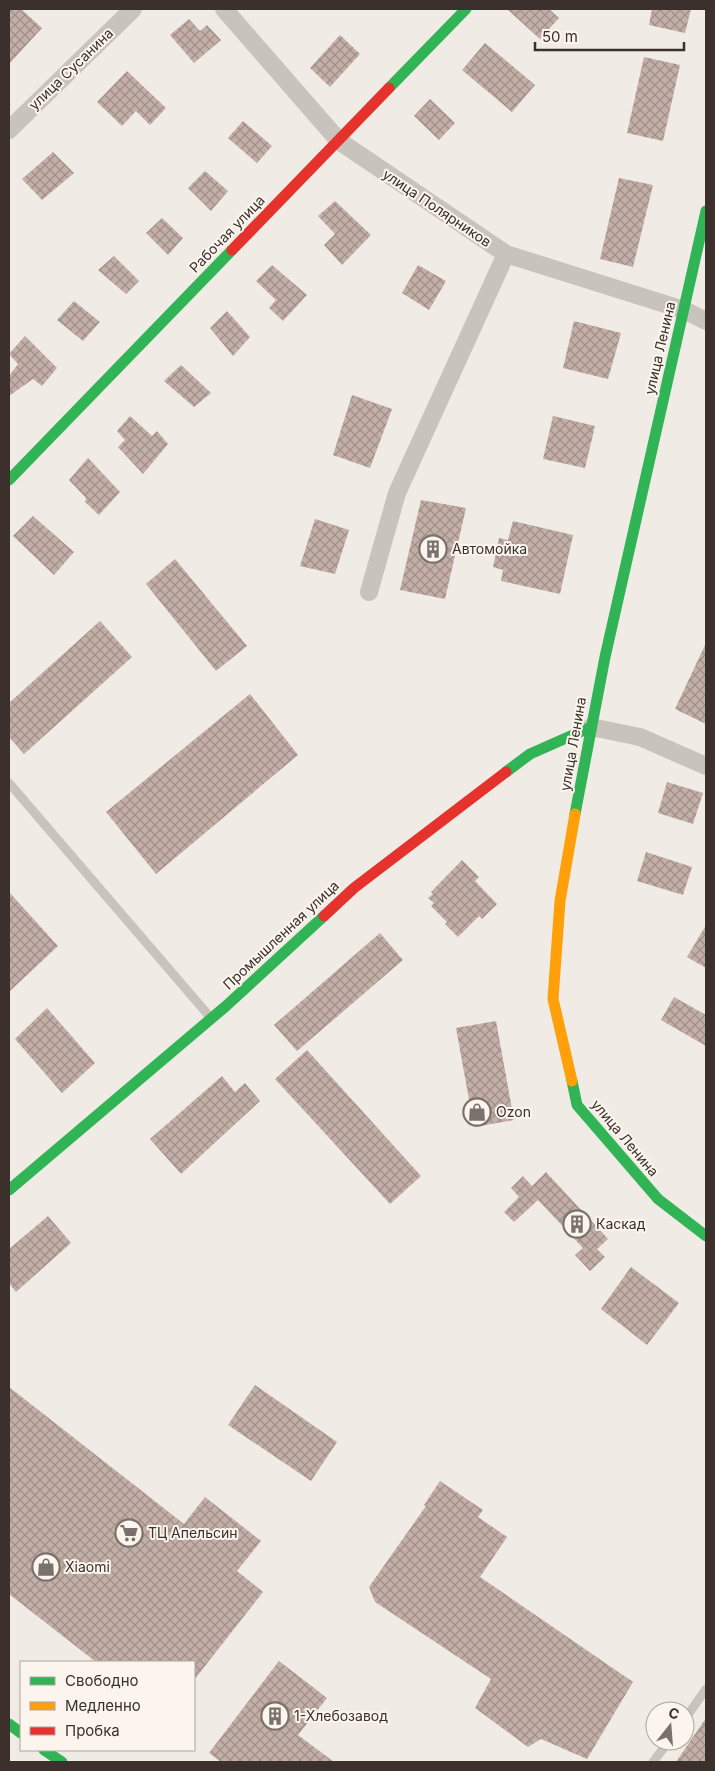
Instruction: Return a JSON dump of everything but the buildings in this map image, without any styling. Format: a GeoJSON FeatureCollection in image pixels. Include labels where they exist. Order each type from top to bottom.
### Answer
{"type":"FeatureCollection","features":[{"type":"Feature","properties":{"kind":"street","name":"улица Сусанина"},"geometry":{"type":"LineString","coordinates":[[9,130],[132,9]]}},
{"type":"Feature","properties":{"kind":"street","name":"улица Полярников"},"geometry":{"type":"LineString","coordinates":[[224,9],[339,141],[506,254],[684,310],[706,321]]}},
{"type":"Feature","properties":{"kind":"street","name":"Рабочая улица"},"geometry":{"type":"LineString","coordinates":[[9,480],[466,9]]}},
{"type":"Feature","properties":{"kind":"street","name":"улица Ленина"},"geometry":{"type":"LineString","coordinates":[[706,211],[591,726],[560,901],[554,999],[578,1105],[658,1200],[706,1236]]}},
{"type":"Feature","properties":{"kind":"street"},"geometry":{"type":"LineString","coordinates":[[369,592],[398,493],[506,254]]}},
{"type":"Feature","properties":{"kind":"street"},"geometry":{"type":"LineString","coordinates":[[591,726],[640,737],[706,766]]}},
{"type":"Feature","properties":{"kind":"street","name":"Промышленная улица"},"geometry":{"type":"LineString","coordinates":[[9,1190],[211,1019],[362,882],[530,754],[591,726]]}},
{"type":"Feature","properties":{"kind":"street"},"geometry":{"type":"LineString","coordinates":[[9,1724],[20,1732]]}},
{"type":"Feature","properties":{"kind":"street"},"geometry":{"type":"LineString","coordinates":[[46,1751],[62,1762]]}},
{"type":"Feature","properties":{"kind":"lane"},"geometry":{"type":"LineString","coordinates":[[9,783],[211,1019]]}},
{"type":"Feature","properties":{"kind":"lane"},"geometry":{"type":"LineString","coordinates":[[695,1704],[706,1689]]}},
{"type":"Feature","properties":{"kind":"lane"},"geometry":{"type":"LineString","coordinates":[[653,1762],[661,1751]]}},
{"type":"Feature","properties":{"kind":"traffic: fast"},"geometry":{"type":"LineString","coordinates":[[389,88],[466,9]]}},
{"type":"Feature","properties":{"kind":"traffic: fast"},"geometry":{"type":"LineString","coordinates":[[575,814],[605,657],[706,211]]}},
{"type":"Feature","properties":{"kind":"traffic: fast"},"geometry":{"type":"LineString","coordinates":[[9,480],[232,250]]}},
{"type":"Feature","properties":{"kind":"traffic: fast"},"geometry":{"type":"LineString","coordinates":[[506,772],[530,754],[591,727]]}},
{"type":"Feature","properties":{"kind":"traffic: fast"},"geometry":{"type":"LineString","coordinates":[[9,1190],[226,1006],[324,916]]}},
{"type":"Feature","properties":{"kind":"traffic: fast"},"geometry":{"type":"LineString","coordinates":[[572,1081],[577,1105],[658,1199],[706,1236]]}},
{"type":"Feature","properties":{"kind":"traffic: fast"},"geometry":{"type":"LineString","coordinates":[[9,1724],[20,1732]]}},
{"type":"Feature","properties":{"kind":"traffic: fast"},"geometry":{"type":"LineString","coordinates":[[46,1751],[62,1762]]}},
{"type":"Feature","properties":{"kind":"traffic: slow"},"geometry":{"type":"LineString","coordinates":[[572,1081],[553,999],[560,901],[575,814]]}},
{"type":"Feature","properties":{"kind":"traffic: jam"},"geometry":{"type":"LineString","coordinates":[[232,250],[389,88]]}},
{"type":"Feature","properties":{"kind":"traffic: jam"},"geometry":{"type":"LineString","coordinates":[[324,916],[354,888],[506,772]]}},
{"type":"Feature","properties":{"kind":"place","name":"Автомойка"},"geometry":{"type":"Point","coordinates":[433,549]}},
{"type":"Feature","properties":{"kind":"place","name":"Ozon"},"geometry":{"type":"Point","coordinates":[477,1112]}},
{"type":"Feature","properties":{"kind":"place","name":"Каскад"},"geometry":{"type":"Point","coordinates":[577,1224]}},
{"type":"Feature","properties":{"kind":"place","name":"ТЦ Апельсин"},"geometry":{"type":"Point","coordinates":[129,1533]}},
{"type":"Feature","properties":{"kind":"place","name":"Xiaomi"},"geometry":{"type":"Point","coordinates":[46,1567]}},
{"type":"Feature","properties":{"kind":"place","name":"1-Хлебозавод"},"geometry":{"type":"Point","coordinates":[275,1716]}}]}
